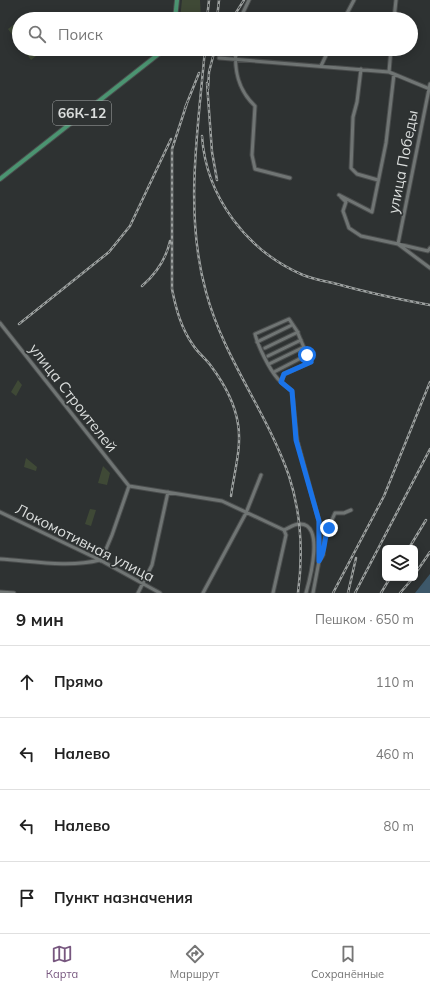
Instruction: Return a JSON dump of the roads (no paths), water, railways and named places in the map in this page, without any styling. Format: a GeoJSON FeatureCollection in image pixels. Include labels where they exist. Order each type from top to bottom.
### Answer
{"type":"FeatureCollection","features":[{"type":"Feature","properties":{"kind":"main road"},"geometry":{"type":"LineString","coordinates":[[176,12],[177,0]]}},
{"type":"Feature","properties":{"kind":"main road","name":"66К-12"},"geometry":{"type":"LineString","coordinates":[[0,179],[155,56]]}},
{"type":"Feature","properties":{"kind":"street"},"geometry":{"type":"LineString","coordinates":[[243,12],[249,0]]}},
{"type":"Feature","properties":{"kind":"street"},"geometry":{"type":"LineString","coordinates":[[348,12],[354,0]]}},
{"type":"Feature","properties":{"kind":"street"},"geometry":{"type":"LineString","coordinates":[[395,12],[396,0]]}},
{"type":"Feature","properties":{"kind":"street"},"geometry":{"type":"LineString","coordinates":[[321,66],[326,56]]}},
{"type":"Feature","properties":{"kind":"street"},"geometry":{"type":"LineString","coordinates":[[389,72],[390,56]]}},
{"type":"Feature","properties":{"kind":"street"},"geometry":{"type":"LineString","coordinates":[[219,58],[235,58],[389,72],[429,89]]}},
{"type":"Feature","properties":{"kind":"street"},"geometry":{"type":"LineString","coordinates":[[235,58],[235,72],[239,84],[255,106],[252,155],[255,169],[290,178]]}},
{"type":"Feature","properties":{"kind":"street"},"geometry":{"type":"LineString","coordinates":[[361,69],[357,102],[352,118],[351,168],[357,174],[378,180]]}},
{"type":"Feature","properties":{"kind":"street"},"geometry":{"type":"LineString","coordinates":[[394,74],[386,143],[372,212],[339,195],[346,202],[343,211],[349,228],[360,236],[428,251],[430,248]]}},
{"type":"Feature","properties":{"kind":"street","name":"улица Победы"},"geometry":{"type":"LineString","coordinates":[[398,244],[430,84]]}},
{"type":"Feature","properties":{"kind":"street"},"geometry":{"type":"LineString","coordinates":[[398,244],[430,268]]}},
{"type":"Feature","properties":{"kind":"street"},"geometry":{"type":"LineString","coordinates":[[281,382],[284,374],[311,362],[298,332],[289,319],[255,334],[257,342],[274,372],[281,382],[292,391],[296,440],[319,521],[319,561],[313,593]]}},
{"type":"Feature","properties":{"kind":"street","name":"улица Строителей"},"geometry":{"type":"LineString","coordinates":[[0,324],[128,486]]}},
{"type":"Feature","properties":{"kind":"street"},"geometry":{"type":"LineString","coordinates":[[257,342],[292,325]]}},
{"type":"Feature","properties":{"kind":"street"},"geometry":{"type":"LineString","coordinates":[[265,348],[298,332]]}},
{"type":"Feature","properties":{"kind":"street"},"geometry":{"type":"LineString","coordinates":[[268,356],[301,340]]}},
{"type":"Feature","properties":{"kind":"street"},"geometry":{"type":"LineString","coordinates":[[270,364],[304,347]]}},
{"type":"Feature","properties":{"kind":"street"},"geometry":{"type":"LineString","coordinates":[[274,372],[307,355]]}},
{"type":"Feature","properties":{"kind":"street"},"geometry":{"type":"LineString","coordinates":[[203,593],[246,513],[261,475]]}},
{"type":"Feature","properties":{"kind":"street"},"geometry":{"type":"LineString","coordinates":[[0,559],[69,563],[100,561],[112,535],[128,486],[217,499],[284,530],[298,524],[307,526],[312,530],[314,545],[306,593]]}},
{"type":"Feature","properties":{"kind":"street"},"geometry":{"type":"LineString","coordinates":[[138,593],[152,565],[168,492]]}},
{"type":"Feature","properties":{"kind":"street"},"geometry":{"type":"LineString","coordinates":[[319,561],[323,555],[325,535],[335,513],[344,513],[351,510]]}},
{"type":"Feature","properties":{"kind":"street","name":"Локомотивная улица"},"geometry":{"type":"LineString","coordinates":[[0,512],[100,561],[160,593]]}},
{"type":"Feature","properties":{"kind":"street"},"geometry":{"type":"LineString","coordinates":[[273,593],[286,535],[284,530]]}},
{"type":"Feature","properties":{"kind":"street"},"geometry":{"type":"LineString","coordinates":[[0,592],[14,593]]}},
{"type":"Feature","properties":{"kind":"water"},"geometry":{"type":"Polygon","coordinates":[[[430,574],[430,593],[415,593],[430,574]]]}},
{"type":"Feature","properties":{"kind":"railway"},"geometry":{"type":"LineString","coordinates":[[208,12],[209,0]]}},
{"type":"Feature","properties":{"kind":"railway"},"geometry":{"type":"LineString","coordinates":[[218,12],[219,0]]}},
{"type":"Feature","properties":{"kind":"railway"},"geometry":{"type":"LineString","coordinates":[[236,12],[244,0]]}},
{"type":"Feature","properties":{"kind":"railway"},"geometry":{"type":"LineString","coordinates":[[204,56],[196,141],[194,202],[199,262],[206,292],[223,340],[280,452],[289,476],[296,505],[300,534],[300,579],[298,593]]}},
{"type":"Feature","properties":{"kind":"railway"},"geometry":{"type":"LineString","coordinates":[[208,89],[209,72],[213,56]]}},
{"type":"Feature","properties":{"kind":"railway"},"geometry":{"type":"LineString","coordinates":[[185,108],[199,73]]}},
{"type":"Feature","properties":{"kind":"railway"},"geometry":{"type":"LineString","coordinates":[[207,83],[212,152],[217,180]]}},
{"type":"Feature","properties":{"kind":"railway"},"geometry":{"type":"LineString","coordinates":[[187,103],[172,149],[172,289],[177,311],[185,332],[195,348],[209,363],[220,379],[228,394],[236,416],[239,442],[231,496]]}},
{"type":"Feature","properties":{"kind":"railway"},"geometry":{"type":"LineString","coordinates":[[202,136],[205,159],[221,200],[247,237],[264,252],[283,265],[310,278],[430,305]]}},
{"type":"Feature","properties":{"kind":"railway"},"geometry":{"type":"LineString","coordinates":[[19,324],[109,252],[130,226],[171,139]]}},
{"type":"Feature","properties":{"kind":"railway"},"geometry":{"type":"LineString","coordinates":[[142,286],[160,266],[170,241]]}},
{"type":"Feature","properties":{"kind":"railway"},"geometry":{"type":"LineString","coordinates":[[333,593],[384,496],[430,382]]}},
{"type":"Feature","properties":{"kind":"railway"},"geometry":{"type":"LineString","coordinates":[[355,593],[430,449]]}},
{"type":"Feature","properties":{"kind":"railway"},"geometry":{"type":"LineString","coordinates":[[411,545],[426,520]]}},
{"type":"Feature","properties":{"kind":"railway"},"geometry":{"type":"LineString","coordinates":[[418,570],[430,552]]}},
{"type":"Feature","properties":{"kind":"railway"},"geometry":{"type":"LineString","coordinates":[[348,593],[356,558]]}},
{"type":"Feature","properties":{"kind":"railway"},"geometry":{"type":"LineString","coordinates":[[381,593],[388,581]]}},
{"type":"Feature","properties":{"kind":"railway"},"geometry":{"type":"LineString","coordinates":[[400,593],[410,581]]}}]}
